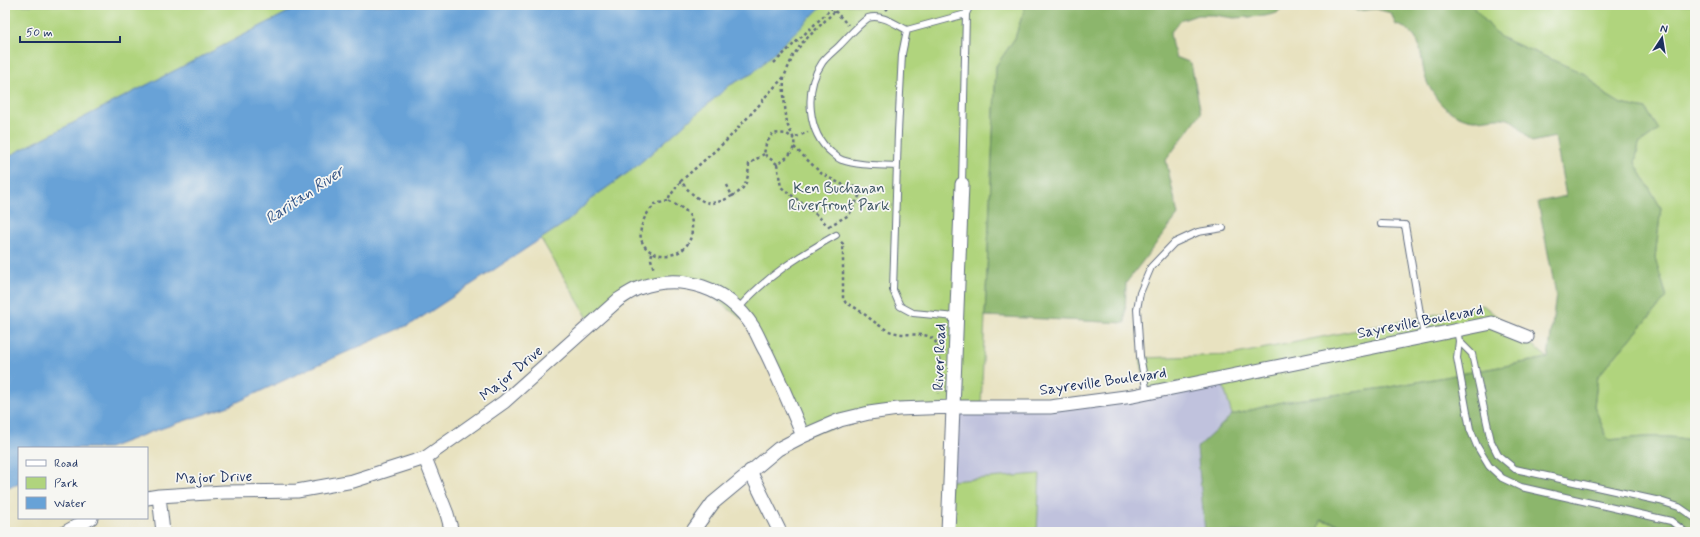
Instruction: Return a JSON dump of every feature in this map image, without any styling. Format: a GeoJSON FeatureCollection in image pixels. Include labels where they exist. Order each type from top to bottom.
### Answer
{"type":"FeatureCollection","features":[{"type":"Feature","properties":{"kind":"street","name":"River Road"},"geometry":{"type":"LineString","coordinates":[[948,532],[962,184]]}},
{"type":"Feature","properties":{"kind":"street","name":"Major Drive"},"geometry":{"type":"LineString","coordinates":[[153,497],[224,492],[297,492],[353,481],[425,458],[504,402],[618,300],[638,288],[659,282],[695,284],[712,289],[726,298],[738,309],[753,327],[776,372],[803,436]]}},
{"type":"Feature","properties":{"kind":"street","name":"Sayreville Boulevard"},"geometry":{"type":"LineString","coordinates":[[692,532],[713,503],[778,449],[840,420],[869,413],[898,409],[953,407],[1050,407],[1133,396],[1424,337],[1458,336],[1492,323],[1527,337]]}},
{"type":"Feature","properties":{"kind":"street"},"geometry":{"type":"LineString","coordinates":[[425,458],[448,514],[452,532]]}},
{"type":"Feature","properties":{"kind":"street"},"geometry":{"type":"LineString","coordinates":[[750,471],[780,532]]}},
{"type":"Feature","properties":{"kind":"street"},"geometry":{"type":"LineString","coordinates":[[153,497],[163,532]]}},
{"type":"Feature","properties":{"kind":"street"},"geometry":{"type":"LineString","coordinates":[[66,532],[88,519]]}},
{"type":"Feature","properties":{"kind":"lane"},"geometry":{"type":"LineString","coordinates":[[962,184],[966,14],[970,5]]}},
{"type":"Feature","properties":{"kind":"lane"},"geometry":{"type":"LineString","coordinates":[[897,166],[856,163],[841,160],[828,149],[817,135],[812,115],[811,97],[814,77],[822,62],[864,22],[872,17],[884,18],[907,30],[966,14]]}},
{"type":"Feature","properties":{"kind":"lane"},"geometry":{"type":"LineString","coordinates":[[907,30],[902,54],[893,290],[900,306],[913,313],[956,317]]}},
{"type":"Feature","properties":{"kind":"lane"},"geometry":{"type":"LineString","coordinates":[[1381,224],[1405,225],[1424,337]]}},
{"type":"Feature","properties":{"kind":"lane"},"geometry":{"type":"LineString","coordinates":[[1147,392],[1140,356],[1137,309],[1140,293],[1152,267],[1174,243],[1198,232],[1223,228]]}},
{"type":"Feature","properties":{"kind":"lane"},"geometry":{"type":"LineString","coordinates":[[738,309],[775,272],[804,253],[836,235]]}},
{"type":"Feature","properties":{"kind":"lane"},"geometry":{"type":"LineString","coordinates":[[1458,336],[1472,354],[1491,441],[1498,456],[1515,469],[1660,501],[1679,507],[1695,518]]}},
{"type":"Feature","properties":{"kind":"lane"},"geometry":{"type":"LineString","coordinates":[[1458,336],[1457,358],[1470,429],[1489,466],[1502,478],[1520,487],[1671,520],[1685,532]]}},
{"type":"Feature","properties":{"kind":"lane"},"geometry":{"type":"LineString","coordinates":[[1486,460],[1498,456]]}},
{"type":"Feature","properties":{"kind":"path"},"geometry":{"type":"LineString","coordinates":[[774,63],[835,5]]}},
{"type":"Feature","properties":{"kind":"path"},"geometry":{"type":"LineString","coordinates":[[883,11],[892,5]]}},
{"type":"Feature","properties":{"kind":"path"},"geometry":{"type":"LineString","coordinates":[[832,8],[854,31]]}},
{"type":"Feature","properties":{"kind":"path"},"geometry":{"type":"LineString","coordinates":[[668,201],[681,182],[727,140],[784,77],[793,56],[802,43],[835,11]]}},
{"type":"Feature","properties":{"kind":"path"},"geometry":{"type":"LineString","coordinates":[[777,164],[786,160],[794,147],[794,139],[788,125],[784,94],[784,77]]}},
{"type":"Feature","properties":{"kind":"path"},"geometry":{"type":"LineString","coordinates":[[681,182],[693,194],[702,200],[711,203],[732,196],[740,192],[745,184],[749,164],[764,154],[766,144],[773,133],[787,134],[794,139]]}},
{"type":"Feature","properties":{"kind":"path"},"geometry":{"type":"LineString","coordinates":[[794,147],[822,174],[841,184],[863,189],[881,189]]}},
{"type":"Feature","properties":{"kind":"path"},"geometry":{"type":"LineString","coordinates":[[764,154],[777,164],[778,178],[781,186],[829,226],[843,244],[843,299],[846,303],[888,330],[908,334],[929,335],[936,341],[940,348],[938,394]]}},
{"type":"Feature","properties":{"kind":"path"},"geometry":{"type":"LineString","coordinates":[[727,185],[732,196]]}},
{"type":"Feature","properties":{"kind":"path"},"geometry":{"type":"LineString","coordinates":[[829,226],[849,215],[863,189]]}},
{"type":"Feature","properties":{"kind":"path"},"geometry":{"type":"LineString","coordinates":[[668,201],[682,208],[688,213],[692,220],[692,233],[687,245],[679,252],[667,256],[652,253],[643,244],[640,231],[643,222],[655,204],[668,201]]}},
{"type":"Feature","properties":{"kind":"path"},"geometry":{"type":"LineString","coordinates":[[652,253],[651,258],[654,270]]}},
{"type":"Feature","properties":{"kind":"shaded area"},"geometry":{"type":"Polygon","coordinates":[[[1221,378],[1232,415],[1197,448],[1205,532],[1037,532],[1040,474],[950,481],[953,407],[1050,407],[1221,378]]]}},
{"type":"Feature","properties":{"kind":"green space"},"geometry":{"type":"Polygon","coordinates":[[[5,5],[302,5],[5,158],[5,5]]]}},
{"type":"Feature","properties":{"kind":"green space","name":"Ken Buchanan Riverfront Park"},"geometry":{"type":"Polygon","coordinates":[[[820,5],[1025,5],[1015,38],[996,66],[981,407],[898,409],[803,436],[753,327],[695,284],[637,288],[592,325],[541,239],[568,221],[591,199],[633,169],[730,85],[753,73],[821,6],[820,5]]]}},
{"type":"Feature","properties":{"kind":"green space"},"geometry":{"type":"Polygon","coordinates":[[[1025,5],[1284,5],[1277,13],[1265,16],[1234,18],[1214,15],[1197,15],[1180,21],[1170,33],[1176,57],[1191,63],[1201,113],[1166,160],[1178,215],[1126,283],[1125,323],[985,316],[996,66],[1015,38],[1025,5]]]}},
{"type":"Feature","properties":{"kind":"green space"},"geometry":{"type":"Polygon","coordinates":[[[1348,5],[1471,5],[1500,37],[1587,75],[1603,93],[1621,104],[1646,109],[1659,130],[1639,144],[1635,163],[1661,208],[1655,258],[1667,297],[1598,376],[1594,406],[1608,440],[1640,437],[1664,437],[1686,439],[1695,442],[1695,532],[1375,532],[1321,520],[1318,532],[1205,532],[1197,448],[1232,415],[1282,402],[1384,388],[1548,358],[1556,294],[1538,202],[1566,196],[1555,137],[1532,142],[1518,126],[1508,119],[1500,118],[1471,120],[1457,115],[1449,110],[1442,105],[1428,85],[1424,74],[1420,48],[1413,34],[1396,25],[1391,13],[1376,9],[1357,11],[1348,5]]]}},
{"type":"Feature","properties":{"kind":"green space"},"geometry":{"type":"Polygon","coordinates":[[[1471,5],[1695,5],[1695,442],[1686,439],[1664,437],[1640,437],[1608,440],[1594,406],[1598,376],[1667,297],[1655,258],[1661,208],[1635,163],[1639,144],[1659,130],[1646,109],[1621,104],[1603,93],[1587,75],[1500,37],[1471,5]]]}},
{"type":"Feature","properties":{"kind":"green space"},"geometry":{"type":"Polygon","coordinates":[[[1483,305],[1548,358],[1384,388],[1282,402],[1232,415],[1221,378],[1147,393],[1140,358],[1231,355],[1483,305]]]}},
{"type":"Feature","properties":{"kind":"green space"},"geometry":{"type":"Polygon","coordinates":[[[1040,474],[1037,532],[948,532],[950,481],[1040,474]]]}},
{"type":"Feature","properties":{"kind":"green space"},"geometry":{"type":"Polygon","coordinates":[[[1320,520],[1375,532],[1318,532],[1320,520]]]}},
{"type":"Feature","properties":{"kind":"water","name":"Raritan River"},"geometry":{"type":"Polygon","coordinates":[[[302,5],[822,6],[753,73],[730,85],[633,169],[591,199],[568,221],[413,323],[229,406],[112,447],[18,447],[18,484],[5,488],[5,158],[302,5]]]}}]}
